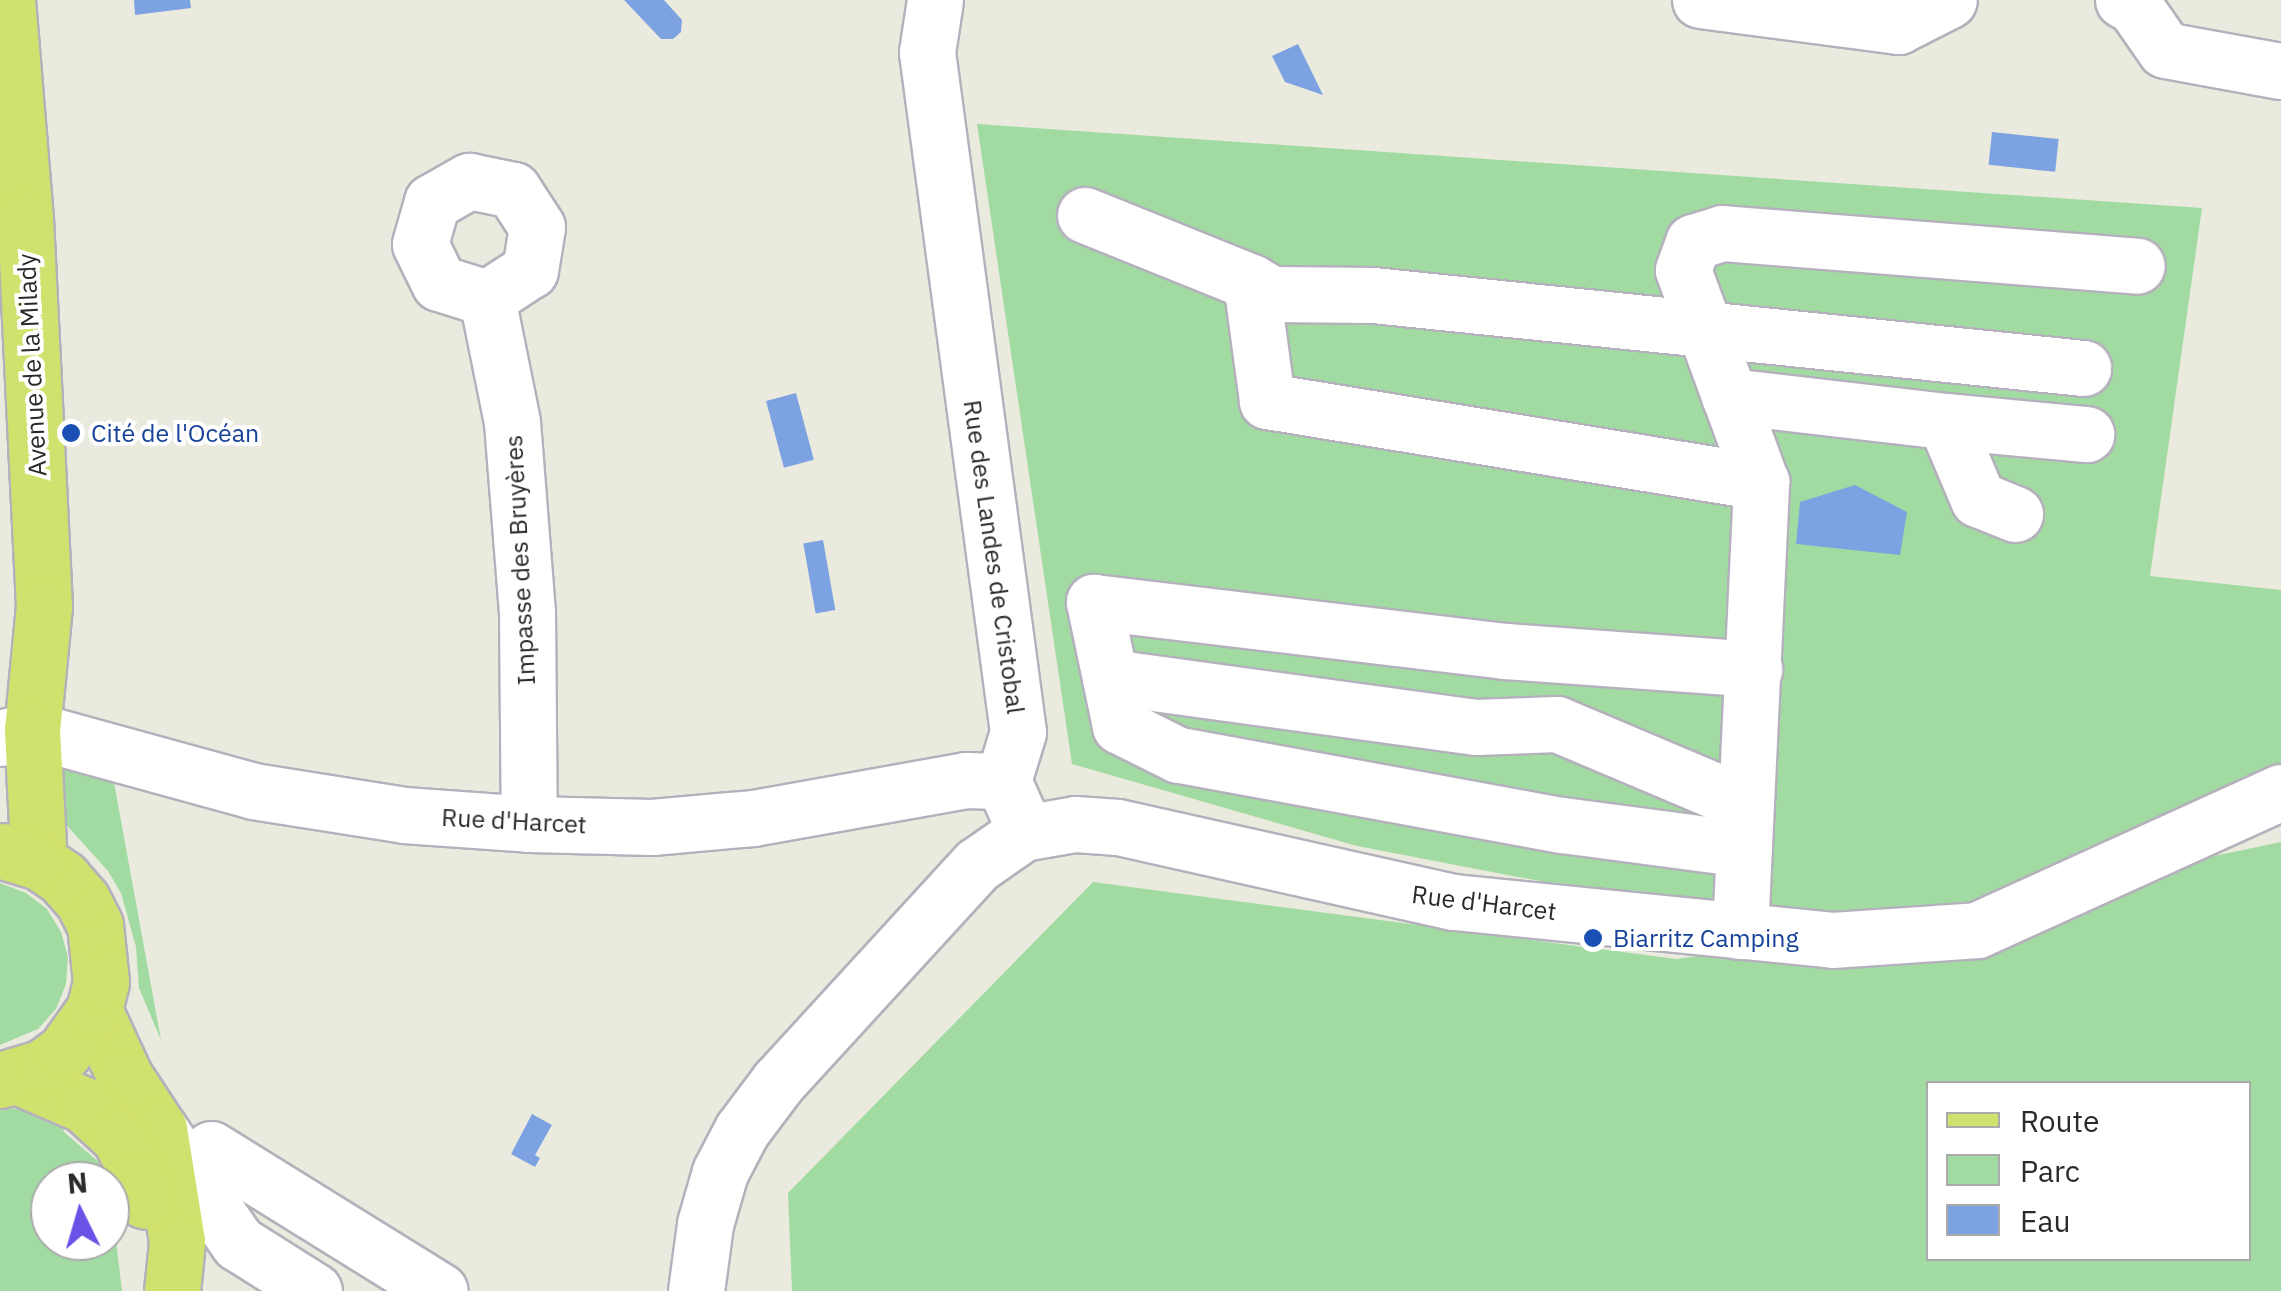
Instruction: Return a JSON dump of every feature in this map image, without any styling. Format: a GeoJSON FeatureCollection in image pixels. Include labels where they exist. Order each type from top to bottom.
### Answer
{"type":"FeatureCollection","features":[{"type":"Feature","properties":{"kind":"main road","name":"Avenue de la Milady"},"geometry":{"type":"LineString","coordinates":[[0,788],[12,759],[44,606],[25,218],[7,0]]}},
{"type":"Feature","properties":{"kind":"main road","name":"Avenue de la Milady"},"geometry":{"type":"LineString","coordinates":[[16,734],[19,856]]}},
{"type":"Feature","properties":{"kind":"main road"},"geometry":{"type":"LineString","coordinates":[[10,1078],[64,1052],[94,1010],[101,982],[95,925],[63,878],[19,856]]}},
{"type":"Feature","properties":{"kind":"main road"},"geometry":{"type":"LineString","coordinates":[[94,1010],[125,1077],[159,1129],[177,1242],[168,1291]]}},
{"type":"Feature","properties":{"kind":"main road"},"geometry":{"type":"LineString","coordinates":[[10,1078],[84,1105],[119,1137],[140,1179],[168,1291]]}},
{"type":"Feature","properties":{"kind":"street","name":"Rue des Landes de Cristobal"},"geometry":{"type":"LineString","coordinates":[[935,0],[927,52],[1018,732],[1003,782]]}},
{"type":"Feature","properties":{"kind":"street"},"geometry":{"type":"LineString","coordinates":[[1700,0],[1898,26],[1949,0]]}},
{"type":"Feature","properties":{"kind":"street"},"geometry":{"type":"LineString","coordinates":[[2124,0],[2135,7],[2165,50],[2281,71]]}},
{"type":"Feature","properties":{"kind":"street"},"geometry":{"type":"LineString","coordinates":[[1084,215],[1272,294],[1373,296],[1704,326],[2083,368]]}},
{"type":"Feature","properties":{"kind":"street"},"geometry":{"type":"LineString","coordinates":[[1740,931],[1761,482],[1683,270],[1694,242],[1722,233],[2137,266]]}},
{"type":"Feature","properties":{"kind":"street"},"geometry":{"type":"LineString","coordinates":[[1251,282],[1267,401],[1761,482]]}},
{"type":"Feature","properties":{"kind":"street","name":"Impasse des Bruyères"},"geometry":{"type":"LineString","coordinates":[[487,298],[512,422],[527,612],[528,824]]}},
{"type":"Feature","properties":{"kind":"street"},"geometry":{"type":"LineString","coordinates":[[1730,396],[2086,434]]}},
{"type":"Feature","properties":{"kind":"street"},"geometry":{"type":"LineString","coordinates":[[1945,421],[1978,498],[2016,514]]}},
{"type":"Feature","properties":{"kind":"street"},"geometry":{"type":"LineString","coordinates":[[1745,826],[1561,825],[1178,756],[1120,726],[1094,602],[1506,651],[1754,669]]}},
{"type":"Feature","properties":{"kind":"street"},"geometry":{"type":"LineString","coordinates":[[1506,651],[1557,724],[1745,826]]}},
{"type":"Feature","properties":{"kind":"street"},"geometry":{"type":"LineString","coordinates":[[1110,677],[1476,728],[1557,724]]}},
{"type":"Feature","properties":{"kind":"street","name":"Rue d'Harcet"},"geometry":{"type":"LineString","coordinates":[[16,734],[253,791],[404,815],[528,824],[652,827],[753,818],[966,780],[1003,782]]}},
{"type":"Feature","properties":{"kind":"street"},"geometry":{"type":"LineString","coordinates":[[696,1291],[704,1224],[720,1172],[742,1130],[778,1082],[977,865],[1023,833],[1003,782]]}},
{"type":"Feature","properties":{"kind":"street","name":"Rue d'Harcet"},"geometry":{"type":"LineString","coordinates":[[1023,833],[1075,824],[1118,828],[1454,902],[1832,940],[1976,930],[2281,792]]}},
{"type":"Feature","properties":{"kind":"street"},"geometry":{"type":"LineString","coordinates":[[159,1129],[238,1243],[314,1291]]}},
{"type":"Feature","properties":{"kind":"street"},"geometry":{"type":"LineString","coordinates":[[211,1149],[440,1291]]}},
{"type":"Feature","properties":{"kind":"green space"},"geometry":{"type":"Polygon","coordinates":[[[977,124],[2202,208],[2150,576],[2281,590],[2281,769],[2052,890],[2281,842],[2281,1291],[792,1291],[788,1193],[1093,882],[1676,959],[1817,940],[1644,901],[1357,846],[1072,764],[977,124]]]}},
{"type":"Feature","properties":{"kind":"green space"},"geometry":{"type":"Polygon","coordinates":[[[66,765],[113,777],[161,1040],[139,988],[136,947],[121,893],[108,871],[62,820],[60,770],[66,765]]]}},
{"type":"Feature","properties":{"kind":"green space"},"geometry":{"type":"Polygon","coordinates":[[[0,883],[26,893],[47,909],[61,932],[68,957],[66,984],[56,1009],[38,1029],[0,1045],[0,883]]]}},
{"type":"Feature","properties":{"kind":"green space"},"geometry":{"type":"Polygon","coordinates":[[[0,1107],[60,1113],[64,1132],[98,1161],[30,1161],[30,1261],[118,1261],[122,1291],[0,1291],[0,1107]]]}},
{"type":"Feature","properties":{"kind":"water"},"geometry":{"type":"Polygon","coordinates":[[[134,0],[190,0],[191,8],[135,15],[134,0]]]}},
{"type":"Feature","properties":{"kind":"water"},"geometry":{"type":"Polygon","coordinates":[[[624,0],[664,0],[682,20],[681,32],[673,39],[661,39],[624,0]]]}},
{"type":"Feature","properties":{"kind":"water"},"geometry":{"type":"Polygon","coordinates":[[[1298,44],[1323,95],[1285,82],[1272,56],[1298,44]]]}},
{"type":"Feature","properties":{"kind":"water"},"geometry":{"type":"Polygon","coordinates":[[[1992,132],[2059,139],[2055,172],[1989,165],[1992,132]]]}},
{"type":"Feature","properties":{"kind":"water"},"geometry":{"type":"Polygon","coordinates":[[[796,393],[814,460],[784,468],[766,401],[796,393]]]}},
{"type":"Feature","properties":{"kind":"water"},"geometry":{"type":"Polygon","coordinates":[[[1855,485],[1907,512],[1900,555],[1796,544],[1800,502],[1855,485]]]}},
{"type":"Feature","properties":{"kind":"water"},"geometry":{"type":"Polygon","coordinates":[[[823,540],[835,610],[816,613],[803,543],[823,540]]]}},
{"type":"Feature","properties":{"kind":"water"},"geometry":{"type":"Polygon","coordinates":[[[532,1114],[552,1125],[535,1155],[540,1158],[535,1167],[511,1154],[532,1114]]]}},
{"type":"Feature","properties":{"kind":"place","name":"Cité de l'Océan"},"geometry":{"type":"Point","coordinates":[71,433]}},
{"type":"Feature","properties":{"kind":"place","name":"Biarritz Camping"},"geometry":{"type":"Point","coordinates":[1593,938]}}]}
